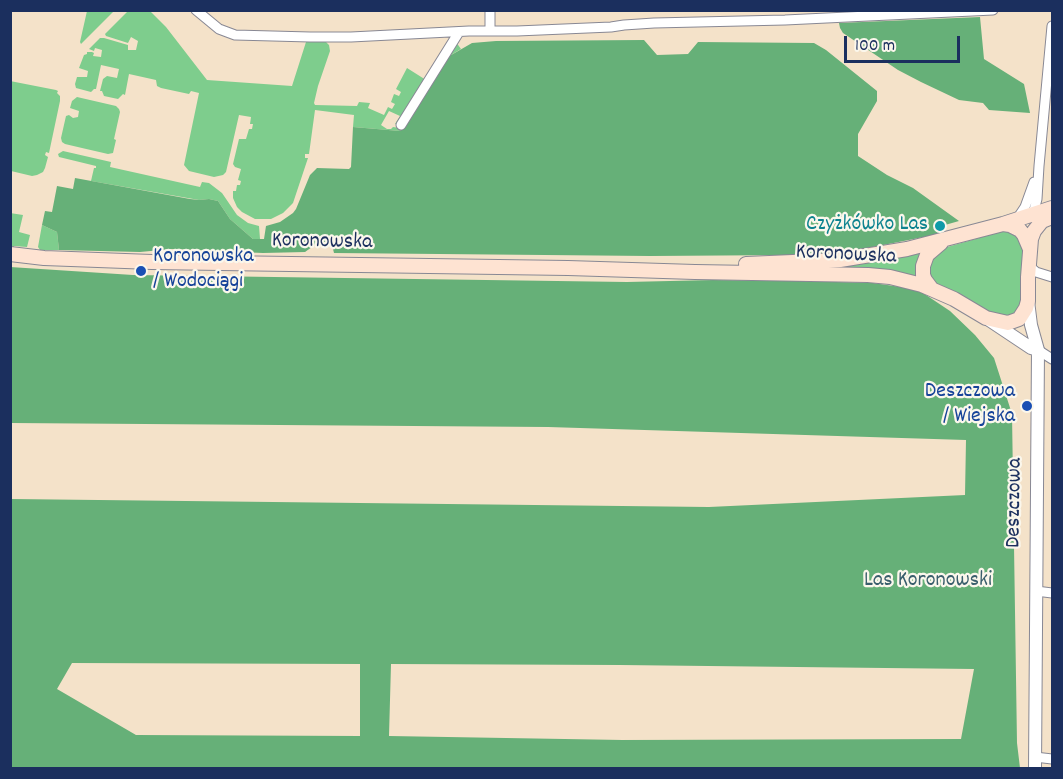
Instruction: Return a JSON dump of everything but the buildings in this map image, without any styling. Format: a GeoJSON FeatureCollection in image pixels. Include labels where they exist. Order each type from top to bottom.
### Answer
{"type":"FeatureCollection","features":[{"type":"Feature","properties":{"kind":"main road","name":"Koronowska"},"geometry":{"type":"LineString","coordinates":[[633,269],[840,260],[906,249],[947,239],[1053,208]]}},
{"type":"Feature","properties":{"kind":"main road"},"geometry":{"type":"LineString","coordinates":[[1031,244],[1034,231],[1039,223],[1053,217]]}},
{"type":"Feature","properties":{"kind":"main road"},"geometry":{"type":"LineString","coordinates":[[1010,221],[1010,225],[1020,230],[1031,244]]}},
{"type":"Feature","properties":{"kind":"main road"},"geometry":{"type":"LineString","coordinates":[[931,288],[923,275],[924,261],[931,251],[947,239]]}},
{"type":"Feature","properties":{"kind":"main road","name":"Deszczowa"},"geometry":{"type":"LineString","coordinates":[[1028,301],[1031,244]]}},
{"type":"Feature","properties":{"kind":"main road","name":"Koronowska"},"geometry":{"type":"LineString","coordinates":[[10,254],[44,258],[121,261],[868,274],[931,288],[986,318]]}},
{"type":"Feature","properties":{"kind":"main road"},"geometry":{"type":"LineString","coordinates":[[986,318],[1011,323],[1024,313],[1028,301]]}},
{"type":"Feature","properties":{"kind":"street"},"geometry":{"type":"LineString","coordinates":[[196,10],[213,25],[236,35],[351,37],[611,27],[761,16],[993,10]]}},
{"type":"Feature","properties":{"kind":"street"},"geometry":{"type":"LineString","coordinates":[[490,10],[490,31]]}},
{"type":"Feature","properties":{"kind":"street"},"geometry":{"type":"LineString","coordinates":[[1031,244],[1053,26]]}},
{"type":"Feature","properties":{"kind":"street"},"geometry":{"type":"LineString","coordinates":[[401,125],[459,32]]}},
{"type":"Feature","properties":{"kind":"street"},"geometry":{"type":"LineString","coordinates":[[1042,132],[1053,132]]}},
{"type":"Feature","properties":{"kind":"street"},"geometry":{"type":"LineString","coordinates":[[1010,221],[1025,207],[1039,166]]}},
{"type":"Feature","properties":{"kind":"street"},"geometry":{"type":"LineString","coordinates":[[1029,266],[1036,272],[1053,277]]}},
{"type":"Feature","properties":{"kind":"street","name":"Deszczowa"},"geometry":{"type":"LineString","coordinates":[[1028,301],[1031,325],[1038,350],[1035,763]]}},
{"type":"Feature","properties":{"kind":"street","name":"Koronowska"},"geometry":{"type":"LineString","coordinates":[[986,318],[1031,348],[1038,350]]}},
{"type":"Feature","properties":{"kind":"street"},"geometry":{"type":"LineString","coordinates":[[1038,350],[1053,359]]}},
{"type":"Feature","properties":{"kind":"street"},"geometry":{"type":"LineString","coordinates":[[1036,591],[1053,593]]}},
{"type":"Feature","properties":{"kind":"street"},"geometry":{"type":"LineString","coordinates":[[1035,763],[1053,759]]}},
{"type":"Feature","properties":{"kind":"green space"},"geometry":{"type":"Polygon","coordinates":[[[87,11],[114,11],[81,44],[80,42],[87,11]]]}},
{"type":"Feature","properties":{"kind":"green space"},"geometry":{"type":"Polygon","coordinates":[[[128,11],[150,11],[166,27],[207,80],[292,86],[306,42],[326,42],[330,51],[318,86],[315,105],[357,106],[359,102],[370,103],[368,108],[384,115],[388,107],[392,109],[395,104],[391,102],[394,94],[399,96],[401,92],[396,89],[407,68],[426,80],[399,125],[395,124],[400,116],[389,111],[381,125],[387,129],[400,128],[456,42],[461,49],[446,58],[400,131],[353,127],[354,115],[315,110],[309,154],[305,154],[305,158],[308,158],[293,203],[283,213],[271,219],[255,219],[242,212],[233,198],[233,191],[236,191],[237,185],[240,185],[241,181],[238,180],[241,169],[233,164],[239,139],[246,139],[249,129],[252,129],[251,117],[239,115],[226,172],[214,177],[189,171],[184,165],[199,93],[191,91],[189,94],[161,88],[157,86],[156,80],[129,74],[125,95],[123,94],[118,99],[104,96],[100,91],[103,79],[107,76],[117,78],[119,69],[101,65],[96,89],[91,92],[76,88],[77,77],[87,77],[88,71],[79,68],[84,55],[92,52],[93,56],[101,57],[102,50],[89,49],[100,38],[128,45],[128,50],[136,50],[138,41],[131,37],[128,43],[105,34],[128,11]]]}},
{"type":"Feature","properties":{"kind":"green space"},"geometry":{"type":"Polygon","coordinates":[[[980,17],[984,59],[1024,84],[1030,113],[989,110],[983,103],[959,100],[898,70],[843,33],[839,23],[980,17]]]}},
{"type":"Feature","properties":{"kind":"green space"},"geometry":{"type":"Polygon","coordinates":[[[644,40],[657,55],[688,54],[698,42],[814,43],[877,91],[877,101],[858,134],[858,156],[887,175],[913,188],[959,221],[938,227],[939,234],[842,252],[793,255],[650,256],[334,253],[332,245],[326,242],[319,242],[305,252],[263,253],[172,249],[140,252],[59,250],[57,232],[42,225],[45,211],[52,212],[57,186],[73,189],[75,178],[190,199],[218,201],[230,219],[253,239],[264,239],[266,226],[280,222],[296,209],[310,175],[317,168],[349,169],[351,167],[353,127],[400,131],[446,58],[472,43],[644,40]]]}},
{"type":"Feature","properties":{"kind":"green space"},"geometry":{"type":"Polygon","coordinates":[[[10,81],[56,90],[60,96],[49,153],[46,152],[45,155],[48,157],[45,168],[37,175],[11,171],[10,81]]]}},
{"type":"Feature","properties":{"kind":"green space"},"geometry":{"type":"Polygon","coordinates":[[[77,97],[116,106],[119,109],[113,153],[108,154],[62,142],[66,116],[78,117],[79,111],[70,108],[72,101],[77,97]]]}},
{"type":"Feature","properties":{"kind":"green space"},"geometry":{"type":"Polygon","coordinates":[[[63,151],[111,162],[110,167],[200,187],[202,182],[209,183],[222,193],[237,215],[248,223],[259,226],[260,239],[253,239],[230,219],[218,201],[199,200],[91,181],[96,166],[59,157],[58,154],[63,151]]]}},
{"type":"Feature","properties":{"kind":"green space"},"geometry":{"type":"Polygon","coordinates":[[[10,213],[23,215],[19,232],[30,235],[27,247],[14,246],[13,250],[11,249],[10,213]]]}},
{"type":"Feature","properties":{"kind":"green space"},"geometry":{"type":"Polygon","coordinates":[[[42,225],[57,232],[59,250],[40,250],[38,247],[42,225]]]}},
{"type":"Feature","properties":{"kind":"green space"},"geometry":{"type":"Polygon","coordinates":[[[1006,228],[1024,240],[1023,308],[1004,321],[931,283],[927,262],[940,249],[1006,228]]]}},
{"type":"Feature","properties":{"kind":"green space"},"geometry":{"type":"Polygon","coordinates":[[[925,249],[921,280],[764,268],[925,249]]]}},
{"type":"Feature","properties":{"kind":"green space","name":"Las Koronowski"},"geometry":{"type":"Polygon","coordinates":[[[10,267],[133,275],[873,283],[908,288],[923,293],[950,311],[975,335],[994,358],[1012,414],[1017,743],[1020,768],[11,768],[11,499],[709,507],[965,495],[966,440],[548,427],[11,423],[10,267]],[[72,663],[57,689],[136,735],[360,736],[360,664],[72,663]],[[391,664],[389,736],[623,740],[961,739],[974,669],[620,665],[391,664]]]}},
{"type":"Feature","properties":{"kind":"place","name":"Czyżkówko Las"},"geometry":{"type":"Point","coordinates":[940,226]}},
{"type":"Feature","properties":{"kind":"place","name":"Koronowska / Wodociągi"},"geometry":{"type":"Point","coordinates":[141,271]}},
{"type":"Feature","properties":{"kind":"place","name":"Deszczowa / Wiejska"},"geometry":{"type":"Point","coordinates":[1027,406]}}]}
